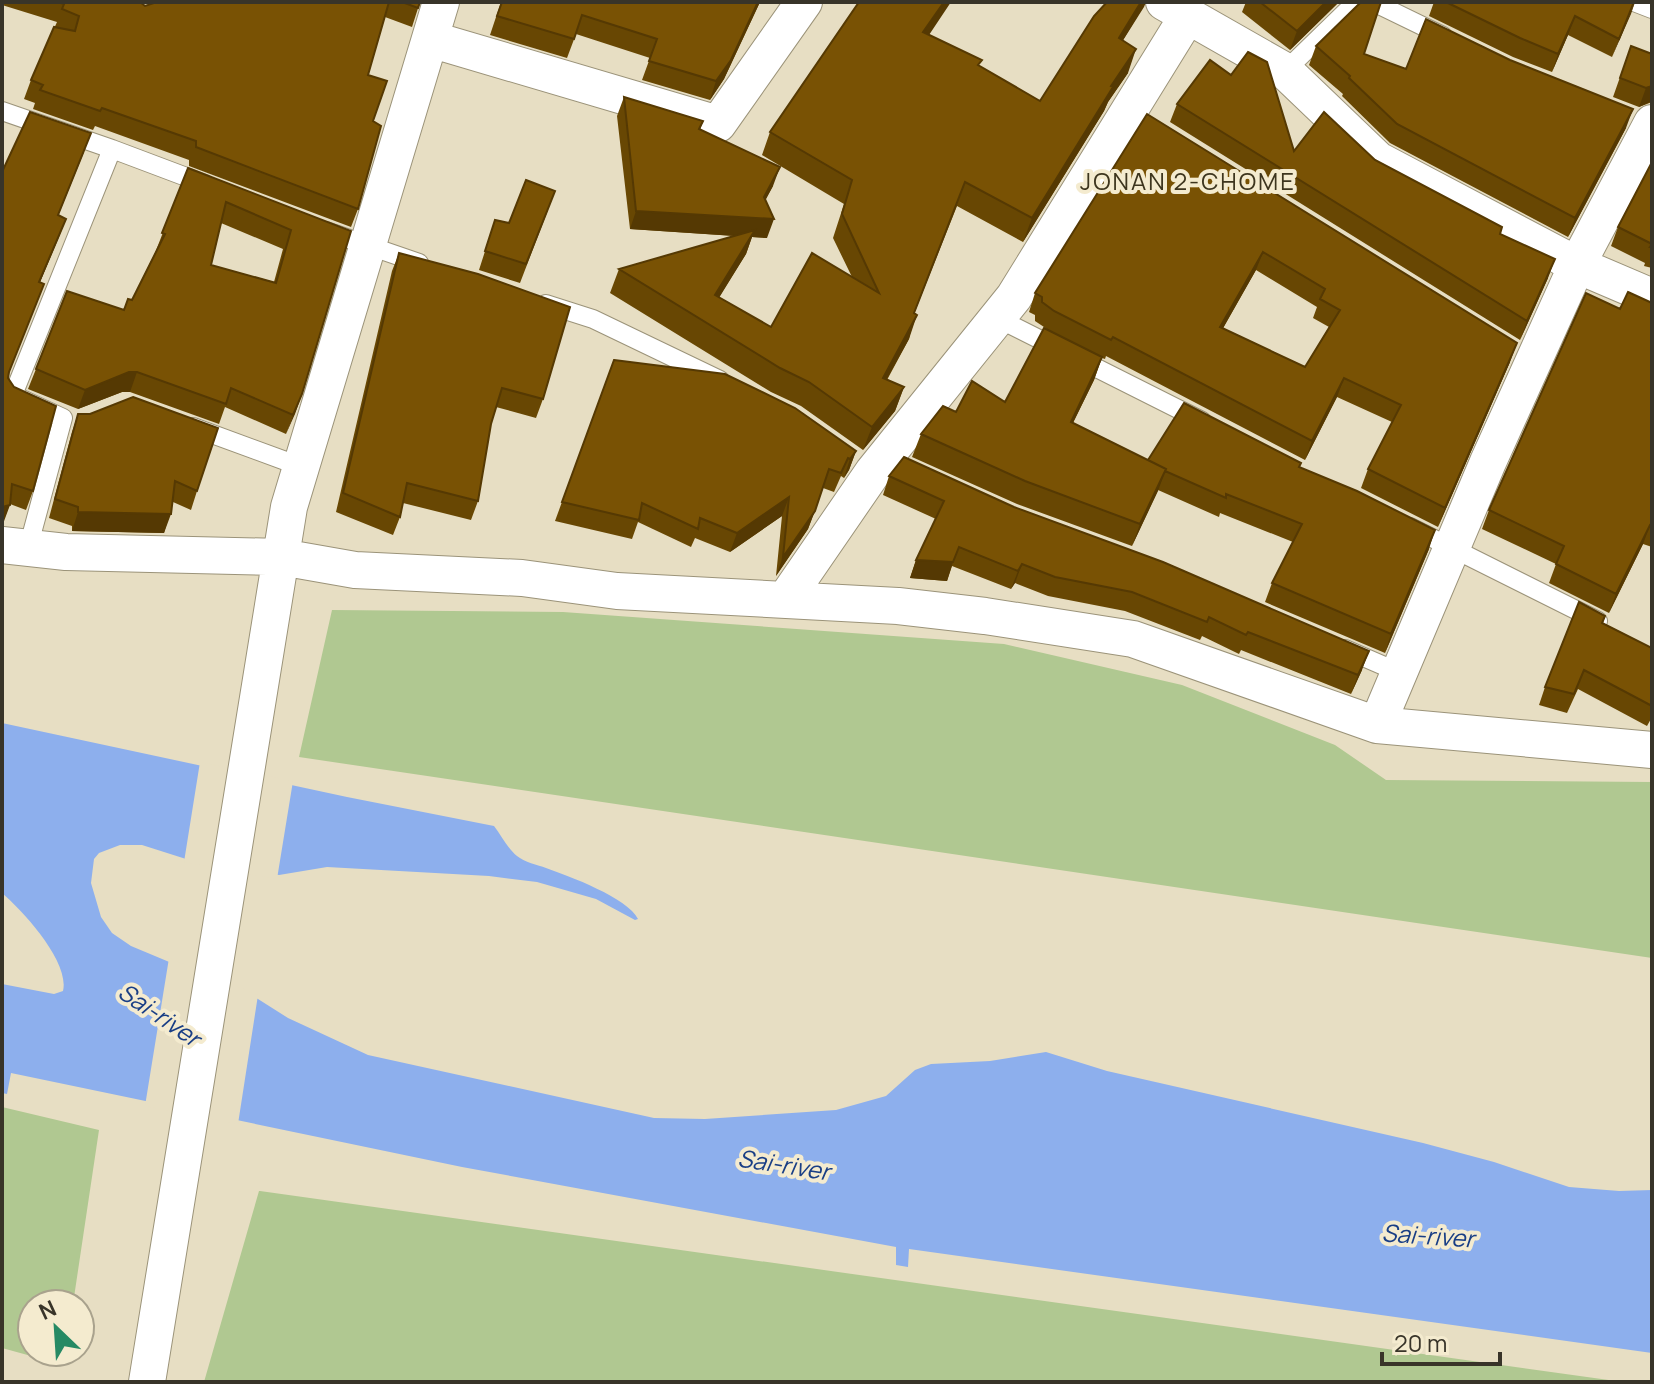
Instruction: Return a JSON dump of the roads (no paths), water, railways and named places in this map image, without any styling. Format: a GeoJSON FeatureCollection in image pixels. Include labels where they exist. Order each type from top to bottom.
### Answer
{"type":"FeatureCollection","features":[{"type":"Feature","properties":{"kind":"street"},"geometry":{"type":"LineString","coordinates":[[147,1382],[289,507],[441,2]]}},
{"type":"Feature","properties":{"kind":"street"},"geometry":{"type":"LineString","coordinates":[[430,39],[718,124],[804,2]]}},
{"type":"Feature","properties":{"kind":"street"},"geometry":{"type":"LineString","coordinates":[[785,600],[879,464],[1014,297],[1136,115],[1175,10],[1285,71],[1378,160],[1577,265],[1652,297]]}},
{"type":"Feature","properties":{"kind":"street"},"geometry":{"type":"LineString","coordinates":[[1377,725],[1526,358],[1577,265],[1648,123]]}},
{"type":"Feature","properties":{"kind":"street"},"geometry":{"type":"LineString","coordinates":[[15,547],[522,578],[617,591],[898,606],[985,616],[1133,639],[1377,725],[1652,750]]}},
{"type":"Feature","properties":{"kind":"lane"},"geometry":{"type":"LineString","coordinates":[[1285,71],[1356,2]]}},
{"type":"Feature","properties":{"kind":"lane"},"geometry":{"type":"LineString","coordinates":[[1373,2],[1454,41]]}},
{"type":"Feature","properties":{"kind":"lane"},"geometry":{"type":"LineString","coordinates":[[1634,2],[1652,9]]}},
{"type":"Feature","properties":{"kind":"lane"},"geometry":{"type":"LineString","coordinates":[[2,111],[226,192]]}},
{"type":"Feature","properties":{"kind":"lane"},"geometry":{"type":"LineString","coordinates":[[15,547],[71,420],[13,395],[112,149]]}},
{"type":"Feature","properties":{"kind":"lane"},"geometry":{"type":"LineString","coordinates":[[312,225],[443,271]]}},
{"type":"Feature","properties":{"kind":"lane"},"geometry":{"type":"LineString","coordinates":[[533,300],[593,319],[737,388]]}},
{"type":"Feature","properties":{"kind":"lane"},"geometry":{"type":"LineString","coordinates":[[997,318],[1224,433]]}},
{"type":"Feature","properties":{"kind":"lane"},"geometry":{"type":"LineString","coordinates":[[170,419],[302,467]]}},
{"type":"Feature","properties":{"kind":"lane"},"geometry":{"type":"LineString","coordinates":[[1394,519],[1612,628]]}},
{"type":"Feature","properties":{"kind":"lane"},"geometry":{"type":"LineString","coordinates":[[1329,642],[1398,672]]}},
{"type":"Feature","properties":{"kind":"water","name":"Sai-river"},"geometry":{"type":"Polygon","coordinates":[[[2,723],[494,826],[520,858],[597,889],[623,903],[638,919],[596,899],[537,882],[489,876],[327,867],[279,875],[186,859],[142,845],[120,845],[99,853],[94,859],[91,883],[101,917],[112,933],[131,946],[258,999],[288,1018],[368,1055],[654,1118],[705,1119],[836,1110],[886,1096],[915,1070],[931,1064],[990,1061],[1046,1052],[1107,1071],[1423,1143],[1569,1187],[1652,1190],[1652,1353],[909,1249],[908,1267],[896,1265],[896,1247],[462,1167],[11,1073],[7,1094],[2,1093],[2,984],[54,994],[63,991],[63,979],[43,938],[2,893],[2,723]]]}},
{"type":"Feature","properties":{"kind":"district","name":"JONAN 2-CHOME"},"geometry":{"type":"Point","coordinates":[1188,180]}}]}
